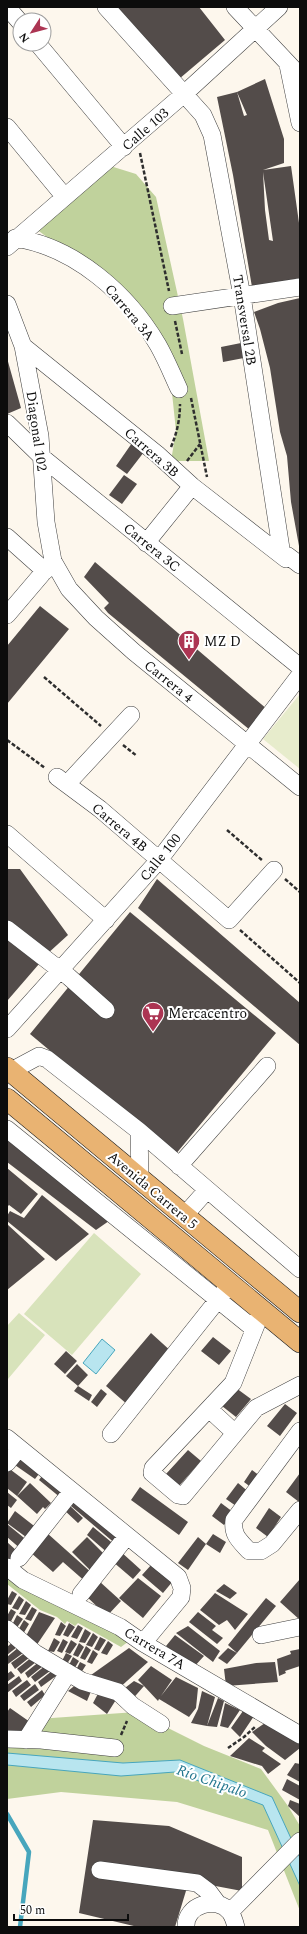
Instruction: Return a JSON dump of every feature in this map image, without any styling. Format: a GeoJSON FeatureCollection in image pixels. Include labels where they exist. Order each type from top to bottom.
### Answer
{"type":"FeatureCollection","features":[{"type":"Feature","properties":{"kind":"main road","name":"Avenida Carrera 5"},"geometry":{"type":"LineString","coordinates":[[9,1069],[300,1312]]}},
{"type":"Feature","properties":{"kind":"main road","name":"Avenida Carrera 5"},"geometry":{"type":"LineString","coordinates":[[7,1099],[224,1292],[262,1310],[300,1342]]}},
{"type":"Feature","properties":{"kind":"street","name":"Transversal 2B"},"geometry":{"type":"LineString","coordinates":[[106,7],[203,115],[212,135],[242,296],[282,555]]}},
{"type":"Feature","properties":{"kind":"street"},"geometry":{"type":"LineString","coordinates":[[235,7],[294,70],[300,123]]}},
{"type":"Feature","properties":{"kind":"street","name":"Calle 103"},"geometry":{"type":"LineString","coordinates":[[11,242],[124,147],[256,30],[279,7]]}},
{"type":"Feature","properties":{"kind":"street"},"geometry":{"type":"LineString","coordinates":[[45,52],[124,147]]}},
{"type":"Feature","properties":{"kind":"street"},"geometry":{"type":"LineString","coordinates":[[7,127],[64,196]]}},
{"type":"Feature","properties":{"kind":"street","name":"Carrera 3A"},"geometry":{"type":"LineString","coordinates":[[11,242],[35,241],[56,250],[98,274],[131,308],[153,338],[179,389]]}},
{"type":"Feature","properties":{"kind":"street"},"geometry":{"type":"LineString","coordinates":[[172,306],[300,287]]}},
{"type":"Feature","properties":{"kind":"street","name":"Diagonal 102"},"geometry":{"type":"LineString","coordinates":[[7,304],[23,346],[43,458],[49,566]]}},
{"type":"Feature","properties":{"kind":"street","name":"Carrera 3B"},"geometry":{"type":"LineString","coordinates":[[23,346],[165,462],[192,486],[282,555],[300,571]]}},
{"type":"Feature","properties":{"kind":"street","name":"Carrera 3C"},"geometry":{"type":"LineString","coordinates":[[7,424],[43,458],[300,668]]}},
{"type":"Feature","properties":{"kind":"street"},"geometry":{"type":"LineString","coordinates":[[146,543],[192,486]]}},
{"type":"Feature","properties":{"kind":"street","name":"Carrera 4"},"geometry":{"type":"LineString","coordinates":[[7,537],[49,566],[96,618],[134,652],[300,787]]}},
{"type":"Feature","properties":{"kind":"street","name":"Carrera 3B"},"geometry":{"type":"LineString","coordinates":[[282,555],[288,556],[300,565]]}},
{"type":"Feature","properties":{"kind":"street"},"geometry":{"type":"LineString","coordinates":[[7,616],[49,566]]}},
{"type":"Feature","properties":{"kind":"street","name":"Calle 100"},"geometry":{"type":"LineString","coordinates":[[7,1029],[159,860],[300,676]]}},
{"type":"Feature","properties":{"kind":"street"},"geometry":{"type":"LineString","coordinates":[[62,780],[111,735],[131,714]]}},
{"type":"Feature","properties":{"kind":"street","name":"Carrera 4B"},"geometry":{"type":"LineString","coordinates":[[62,780],[100,809],[228,920]]}},
{"type":"Feature","properties":{"kind":"street"},"geometry":{"type":"LineString","coordinates":[[7,834],[106,920]]}},
{"type":"Feature","properties":{"kind":"street"},"geometry":{"type":"LineString","coordinates":[[228,920],[274,870]]}},
{"type":"Feature","properties":{"kind":"street"},"geometry":{"type":"LineString","coordinates":[[7,929],[60,969],[106,1010]]}},
{"type":"Feature","properties":{"kind":"street"},"geometry":{"type":"LineString","coordinates":[[9,1069],[39,1056],[47,1059],[139,1131],[300,1269]]}},
{"type":"Feature","properties":{"kind":"street"},"geometry":{"type":"LineString","coordinates":[[179,1166],[267,1066]]}},
{"type":"Feature","properties":{"kind":"street"},"geometry":{"type":"LineString","coordinates":[[7,1129],[224,1292],[254,1329]]}},
{"type":"Feature","properties":{"kind":"street"},"geometry":{"type":"LineString","coordinates":[[139,1131],[140,1178]]}},
{"type":"Feature","properties":{"kind":"street"},"geometry":{"type":"LineString","coordinates":[[184,1216],[207,1190]]}},
{"type":"Feature","properties":{"kind":"street"},"geometry":{"type":"LineString","coordinates":[[111,1434],[224,1292]]}},
{"type":"Feature","properties":{"kind":"street"},"geometry":{"type":"LineString","coordinates":[[262,1310],[233,1383],[153,1468],[152,1473],[178,1495],[183,1496],[256,1408],[300,1385]]}},
{"type":"Feature","properties":{"kind":"street"},"geometry":{"type":"LineString","coordinates":[[209,1409],[235,1433]]}},
{"type":"Feature","properties":{"kind":"street"},"geometry":{"type":"LineString","coordinates":[[300,1431],[234,1520],[233,1528],[235,1536],[249,1551],[261,1551],[272,1544],[300,1510]]}},
{"type":"Feature","properties":{"kind":"street"},"geometry":{"type":"LineString","coordinates":[[7,1463],[13,1443],[178,1577],[182,1588],[181,1597],[143,1643]]}},
{"type":"Feature","properties":{"kind":"street"},"geometry":{"type":"LineString","coordinates":[[13,1563],[72,1491]]}},
{"type":"Feature","properties":{"kind":"street"},"geometry":{"type":"LineString","coordinates":[[81,1594],[127,1536]]}},
{"type":"Feature","properties":{"kind":"street","name":"Carrera 7A"},"geometry":{"type":"LineString","coordinates":[[13,1563],[23,1580],[120,1627],[143,1643],[300,1735]]}},
{"type":"Feature","properties":{"kind":"street"},"geometry":{"type":"LineString","coordinates":[[261,1635],[300,1627]]}},
{"type":"Feature","properties":{"kind":"street"},"geometry":{"type":"LineString","coordinates":[[7,1629],[34,1652],[68,1673],[82,1681],[118,1692],[133,1706],[161,1724]]}},
{"type":"Feature","properties":{"kind":"street"},"geometry":{"type":"LineString","coordinates":[[26,1740],[68,1673]]}},
{"type":"Feature","properties":{"kind":"street"},"geometry":{"type":"LineString","coordinates":[[7,1739],[116,1748]]}},
{"type":"Feature","properties":{"kind":"street"},"geometry":{"type":"LineString","coordinates":[[228,1914],[300,1841]]}},
{"type":"Feature","properties":{"kind":"street"},"geometry":{"type":"LineString","coordinates":[[100,1870],[197,1884],[209,1892],[228,1914]]}},
{"type":"Feature","properties":{"kind":"street"},"geometry":{"type":"LineString","coordinates":[[186,1927],[186,1920],[193,1909],[205,1903],[228,1914]]}},
{"type":"Feature","properties":{"kind":"path"},"geometry":{"type":"LineString","coordinates":[[165,462],[175,438],[180,416],[179,389]]}},
{"type":"Feature","properties":{"kind":"path"},"geometry":{"type":"LineString","coordinates":[[178,474],[200,443]]}},
{"type":"Feature","properties":{"kind":"path"},"geometry":{"type":"LineString","coordinates":[[44,677],[137,756]]}},
{"type":"Feature","properties":{"kind":"path"},"geometry":{"type":"LineString","coordinates":[[7,740],[62,780]]}},
{"type":"Feature","properties":{"kind":"path"},"geometry":{"type":"LineString","coordinates":[[228,920],[300,983]]}},
{"type":"Feature","properties":{"kind":"path"},"geometry":{"type":"LineString","coordinates":[[116,1748],[133,1706]]}},
{"type":"Feature","properties":{"kind":"path"},"geometry":{"type":"LineString","coordinates":[[228,1748],[244,1737],[266,1716]]}},
{"type":"Feature","properties":{"kind":"green space"},"geometry":{"type":"Polygon","coordinates":[[[107,165],[136,174],[156,197],[183,319],[209,461],[171,461],[176,431],[172,393],[145,330],[78,260],[32,226],[107,165]]]}},
{"type":"Feature","properties":{"kind":"green space"},"geometry":{"type":"Polygon","coordinates":[[[300,694],[300,769],[263,739],[300,694]]]}},
{"type":"Feature","properties":{"kind":"green space"},"geometry":{"type":"Polygon","coordinates":[[[94,1233],[141,1274],[72,1355],[24,1314],[94,1233]]]}},
{"type":"Feature","properties":{"kind":"green space"},"geometry":{"type":"Polygon","coordinates":[[[19,1313],[45,1335],[8,1379],[7,1326],[19,1313]]]}},
{"type":"Feature","properties":{"kind":"green space"},"geometry":{"type":"Polygon","coordinates":[[[7,1574],[133,1638],[121,1647],[78,1623],[75,1626],[67,1621],[65,1624],[57,1617],[40,1610],[7,1584],[7,1574]]]}},
{"type":"Feature","properties":{"kind":"green space"},"geometry":{"type":"Polygon","coordinates":[[[136,1712],[204,1746],[261,1769],[288,1806],[300,1826],[300,1911],[268,1830],[177,1802],[61,1792],[7,1799],[7,1726],[38,1719],[136,1712]]]}},
{"type":"Feature","properties":{"kind":"water"},"geometry":{"type":"Polygon","coordinates":[[[102,1339],[115,1350],[96,1374],[83,1363],[102,1339]]]}},
{"type":"Feature","properties":{"kind":"water","name":"Río Chipalo"},"geometry":{"type":"Polygon","coordinates":[[[7,1753],[123,1763],[180,1760],[272,1797],[300,1858],[300,1886],[263,1805],[175,1772],[121,1776],[7,1765],[7,1753]]]}},
{"type":"Feature","properties":{"kind":"building"},"geometry":{"type":"Polygon","coordinates":[[[114,7],[199,7],[225,40],[179,79],[131,22],[128,25],[114,7]]]}},
{"type":"Feature","properties":{"kind":"building"},"geometry":{"type":"Polygon","coordinates":[[[265,79],[284,139],[284,163],[263,170],[291,166],[300,230],[300,278],[252,287],[233,175],[217,97],[237,92],[265,79]],[[237,92],[244,116],[247,115],[237,92]],[[263,172],[265,210],[269,240],[273,241],[263,172]]]}},
{"type":"Feature","properties":{"kind":"building"},"geometry":{"type":"Polygon","coordinates":[[[300,298],[299,546],[291,502],[287,456],[280,432],[270,368],[254,312],[278,303],[300,298]]]}},
{"type":"Feature","properties":{"kind":"building"},"geometry":{"type":"Polygon","coordinates":[[[246,342],[249,357],[223,362],[221,347],[246,342]]]}},
{"type":"Feature","properties":{"kind":"building"},"geometry":{"type":"Polygon","coordinates":[[[7,358],[21,408],[7,414],[7,358]]]}},
{"type":"Feature","properties":{"kind":"building"},"geometry":{"type":"Polygon","coordinates":[[[132,443],[144,452],[127,474],[116,466],[132,443]]]}},
{"type":"Feature","properties":{"kind":"building"},"geometry":{"type":"Polygon","coordinates":[[[124,475],[137,484],[122,504],[109,495],[124,475]]]}},
{"type":"Feature","properties":{"kind":"building","name":"MZ D"},"geometry":{"type":"Polygon","coordinates":[[[95,562],[268,710],[250,730],[108,613],[104,608],[109,603],[84,577],[95,562]]]}},
{"type":"Feature","properties":{"kind":"building"},"geometry":{"type":"Polygon","coordinates":[[[40,606],[69,629],[7,704],[7,646],[40,606]]]}},
{"type":"Feature","properties":{"kind":"building"},"geometry":{"type":"Polygon","coordinates":[[[7,869],[20,869],[68,935],[46,955],[7,926],[7,869]]]}},
{"type":"Feature","properties":{"kind":"building"},"geometry":{"type":"Polygon","coordinates":[[[157,879],[300,1003],[300,1045],[138,908],[157,879]]]}},
{"type":"Feature","properties":{"kind":"building","name":"Mercacentro"},"geometry":{"type":"Polygon","coordinates":[[[130,912],[276,1033],[175,1155],[30,1034],[130,912]]]}},
{"type":"Feature","properties":{"kind":"building"},"geometry":{"type":"Polygon","coordinates":[[[7,937],[39,964],[7,1001],[7,937]]]}},
{"type":"Feature","properties":{"kind":"building"},"geometry":{"type":"Polygon","coordinates":[[[7,1132],[119,1214],[96,1230],[7,1162],[7,1132]]]}},
{"type":"Feature","properties":{"kind":"building"},"geometry":{"type":"Polygon","coordinates":[[[7,1168],[38,1194],[21,1214],[9,1205],[7,1207],[7,1168]]]}},
{"type":"Feature","properties":{"kind":"building"},"geometry":{"type":"Polygon","coordinates":[[[42,1195],[89,1234],[56,1261],[7,1221],[7,1216],[10,1211],[24,1218],[42,1195]]]}},
{"type":"Feature","properties":{"kind":"building"},"geometry":{"type":"Polygon","coordinates":[[[7,1224],[45,1259],[7,1290],[7,1224]]]}},
{"type":"Feature","properties":{"kind":"building"},"geometry":{"type":"Polygon","coordinates":[[[151,1333],[173,1353],[128,1405],[106,1386],[151,1333]]]}},
{"type":"Feature","properties":{"kind":"building"},"geometry":{"type":"Polygon","coordinates":[[[213,1337],[231,1351],[219,1365],[201,1351],[213,1337]]]}},
{"type":"Feature","properties":{"kind":"building"},"geometry":{"type":"Polygon","coordinates":[[[66,1351],[77,1361],[65,1374],[54,1364],[66,1351]]]}},
{"type":"Feature","properties":{"kind":"building"},"geometry":{"type":"Polygon","coordinates":[[[77,1364],[88,1375],[78,1386],[66,1376],[77,1364]]]}},
{"type":"Feature","properties":{"kind":"building"},"geometry":{"type":"Polygon","coordinates":[[[78,1386],[92,1395],[89,1401],[74,1391],[78,1386]]]}},
{"type":"Feature","properties":{"kind":"building"},"geometry":{"type":"Polygon","coordinates":[[[236,1388],[251,1399],[236,1417],[222,1406],[236,1388]]]}},
{"type":"Feature","properties":{"kind":"building"},"geometry":{"type":"Polygon","coordinates":[[[101,1389],[107,1394],[97,1407],[91,1402],[101,1389]]]}},
{"type":"Feature","properties":{"kind":"building"},"geometry":{"type":"Polygon","coordinates":[[[285,1404],[297,1413],[280,1436],[267,1426],[285,1404]]]}},
{"type":"Feature","properties":{"kind":"building"},"geometry":{"type":"Polygon","coordinates":[[[188,1450],[201,1461],[179,1486],[166,1474],[188,1450]]]}},
{"type":"Feature","properties":{"kind":"building"},"geometry":{"type":"Polygon","coordinates":[[[19,1453],[42,1470],[35,1479],[12,1463],[19,1453]]]}},
{"type":"Feature","properties":{"kind":"building"},"geometry":{"type":"Polygon","coordinates":[[[7,1467],[27,1482],[17,1496],[7,1488],[7,1467]]]}},
{"type":"Feature","properties":{"kind":"building"},"geometry":{"type":"Polygon","coordinates":[[[252,1470],[264,1479],[256,1491],[244,1482],[252,1470]]]}},
{"type":"Feature","properties":{"kind":"building"},"geometry":{"type":"Polygon","coordinates":[[[45,1472],[68,1490],[61,1498],[39,1480],[45,1472]]]}},
{"type":"Feature","properties":{"kind":"building"},"geometry":{"type":"Polygon","coordinates":[[[300,1473],[300,1500],[299,1502],[286,1492],[300,1473]]]}},
{"type":"Feature","properties":{"kind":"building"},"geometry":{"type":"Polygon","coordinates":[[[30,1483],[51,1503],[45,1509],[43,1507],[37,1514],[17,1496],[30,1483]]]}},
{"type":"Feature","properties":{"kind":"building"},"geometry":{"type":"Polygon","coordinates":[[[238,1483],[250,1493],[239,1508],[226,1499],[238,1483]]]}},
{"type":"Feature","properties":{"kind":"building"},"geometry":{"type":"Polygon","coordinates":[[[140,1487],[188,1522],[179,1535],[131,1500],[140,1487]]]}},
{"type":"Feature","properties":{"kind":"building"},"geometry":{"type":"Polygon","coordinates":[[[7,1492],[17,1500],[11,1508],[7,1505],[7,1492]]]}},
{"type":"Feature","properties":{"kind":"building"},"geometry":{"type":"Polygon","coordinates":[[[75,1500],[122,1539],[117,1545],[71,1506],[75,1500]]]}},
{"type":"Feature","properties":{"kind":"building"},"geometry":{"type":"Polygon","coordinates":[[[221,1503],[233,1512],[224,1525],[212,1516],[221,1503]]]}},
{"type":"Feature","properties":{"kind":"building"},"geometry":{"type":"Polygon","coordinates":[[[68,1504],[83,1518],[78,1523],[63,1509],[68,1504]]]}},
{"type":"Feature","properties":{"kind":"building"},"geometry":{"type":"Polygon","coordinates":[[[269,1508],[281,1517],[268,1537],[256,1528],[269,1508]]]}},
{"type":"Feature","properties":{"kind":"building"},"geometry":{"type":"Polygon","coordinates":[[[15,1511],[38,1529],[30,1540],[7,1523],[15,1511]]]}},
{"type":"Feature","properties":{"kind":"building"},"geometry":{"type":"Polygon","coordinates":[[[7,1524],[29,1542],[22,1550],[7,1537],[7,1524]]]}},
{"type":"Feature","properties":{"kind":"building"},"geometry":{"type":"Polygon","coordinates":[[[93,1527],[116,1546],[109,1554],[87,1535],[93,1527]]]}},
{"type":"Feature","properties":{"kind":"building"},"geometry":{"type":"Polygon","coordinates":[[[47,1533],[94,1575],[87,1583],[63,1562],[53,1572],[30,1552],[47,1533]]]}},
{"type":"Feature","properties":{"kind":"building"},"geometry":{"type":"Polygon","coordinates":[[[213,1534],[226,1542],[220,1553],[206,1544],[213,1534]]]}},
{"type":"Feature","properties":{"kind":"building"},"geometry":{"type":"Polygon","coordinates":[[[87,1537],[109,1559],[94,1574],[72,1552],[87,1537]]]}},
{"type":"Feature","properties":{"kind":"building"},"geometry":{"type":"Polygon","coordinates":[[[198,1537],[206,1544],[188,1570],[178,1563],[198,1537]]]}},
{"type":"Feature","properties":{"kind":"building"},"geometry":{"type":"Polygon","coordinates":[[[7,1542],[17,1551],[7,1562],[7,1542]]]}},
{"type":"Feature","properties":{"kind":"building"},"geometry":{"type":"Polygon","coordinates":[[[120,1551],[141,1570],[133,1579],[112,1561],[120,1551]]]}},
{"type":"Feature","properties":{"kind":"building"},"geometry":{"type":"Polygon","coordinates":[[[152,1564],[173,1581],[163,1593],[142,1575],[152,1564]]]}},
{"type":"Feature","properties":{"kind":"building"},"geometry":{"type":"Polygon","coordinates":[[[138,1578],[161,1596],[143,1618],[119,1598],[138,1578]]]}},
{"type":"Feature","properties":{"kind":"building"},"geometry":{"type":"Polygon","coordinates":[[[300,1579],[300,1620],[280,1602],[300,1579]]]}},
{"type":"Feature","properties":{"kind":"building"},"geometry":{"type":"Polygon","coordinates":[[[99,1581],[121,1601],[107,1616],[85,1595],[99,1581]]]}},
{"type":"Feature","properties":{"kind":"building"},"geometry":{"type":"Polygon","coordinates":[[[224,1584],[237,1593],[230,1599],[216,1591],[224,1584]]]}},
{"type":"Feature","properties":{"kind":"building"},"geometry":{"type":"Polygon","coordinates":[[[12,1591],[17,1594],[11,1605],[7,1604],[7,1600],[12,1591]]]}},
{"type":"Feature","properties":{"kind":"building"},"geometry":{"type":"Polygon","coordinates":[[[215,1593],[248,1614],[235,1630],[227,1620],[219,1625],[200,1610],[215,1593]]]}},
{"type":"Feature","properties":{"kind":"building"},"geometry":{"type":"Polygon","coordinates":[[[19,1596],[24,1600],[18,1610],[12,1608],[19,1596]]]}},
{"type":"Feature","properties":{"kind":"building"},"geometry":{"type":"Polygon","coordinates":[[[266,1598],[276,1606],[237,1653],[228,1645],[266,1598]]]}},
{"type":"Feature","properties":{"kind":"building"},"geometry":{"type":"Polygon","coordinates":[[[26,1601],[31,1605],[25,1615],[19,1614],[26,1601]]]}},
{"type":"Feature","properties":{"kind":"building"},"geometry":{"type":"Polygon","coordinates":[[[32,1607],[37,1610],[31,1621],[25,1619],[32,1607]]]}},
{"type":"Feature","properties":{"kind":"building"},"geometry":{"type":"Polygon","coordinates":[[[11,1609],[16,1612],[10,1623],[7,1622],[7,1616],[11,1609]]]}},
{"type":"Feature","properties":{"kind":"building"},"geometry":{"type":"Polygon","coordinates":[[[39,1612],[55,1618],[36,1646],[26,1636],[39,1612]]]}},
{"type":"Feature","properties":{"kind":"building"},"geometry":{"type":"Polygon","coordinates":[[[198,1612],[216,1626],[212,1630],[223,1638],[217,1644],[189,1622],[198,1612]]]}},
{"type":"Feature","properties":{"kind":"building"},"geometry":{"type":"Polygon","coordinates":[[[17,1615],[23,1619],[16,1629],[11,1627],[17,1615]]]}},
{"type":"Feature","properties":{"kind":"building"},"geometry":{"type":"Polygon","coordinates":[[[24,1620],[29,1624],[23,1634],[17,1632],[24,1620]]]}},
{"type":"Feature","properties":{"kind":"building"},"geometry":{"type":"Polygon","coordinates":[[[61,1622],[66,1626],[60,1636],[55,1635],[61,1622]]]}},
{"type":"Feature","properties":{"kind":"building"},"geometry":{"type":"Polygon","coordinates":[[[69,1623],[75,1627],[68,1637],[63,1635],[69,1623]]]}},
{"type":"Feature","properties":{"kind":"building"},"geometry":{"type":"Polygon","coordinates":[[[78,1625],[83,1628],[77,1639],[71,1637],[78,1625]]]}},
{"type":"Feature","properties":{"kind":"building"},"geometry":{"type":"Polygon","coordinates":[[[188,1626],[220,1651],[213,1662],[176,1633],[188,1626]]]}},
{"type":"Feature","properties":{"kind":"building"},"geometry":{"type":"Polygon","coordinates":[[[85,1629],[91,1633],[85,1643],[79,1642],[85,1629]]]}},
{"type":"Feature","properties":{"kind":"building"},"geometry":{"type":"Polygon","coordinates":[[[93,1633],[98,1637],[92,1647],[86,1645],[93,1633]]]}},
{"type":"Feature","properties":{"kind":"building"},"geometry":{"type":"Polygon","coordinates":[[[175,1635],[204,1656],[193,1668],[166,1646],[175,1635]]]}},
{"type":"Feature","properties":{"kind":"building"},"geometry":{"type":"Polygon","coordinates":[[[100,1637],[106,1640],[99,1651],[94,1649],[100,1637]]]}},
{"type":"Feature","properties":{"kind":"building"},"geometry":{"type":"Polygon","coordinates":[[[54,1638],[60,1642],[54,1652],[48,1651],[54,1638]]]}},
{"type":"Feature","properties":{"kind":"building"},"geometry":{"type":"Polygon","coordinates":[[[63,1639],[68,1642],[62,1653],[57,1651],[63,1639]]]}},
{"type":"Feature","properties":{"kind":"building"},"geometry":{"type":"Polygon","coordinates":[[[71,1640],[77,1644],[70,1654],[65,1652],[71,1640]]]}},
{"type":"Feature","properties":{"kind":"building"},"geometry":{"type":"Polygon","coordinates":[[[14,1641],[17,1647],[7,1655],[7,1647],[14,1641]]]}},
{"type":"Feature","properties":{"kind":"building"},"geometry":{"type":"Polygon","coordinates":[[[108,1641],[113,1645],[107,1655],[101,1653],[108,1641]]]}},
{"type":"Feature","properties":{"kind":"building"},"geometry":{"type":"Polygon","coordinates":[[[79,1643],[84,1647],[78,1657],[73,1655],[79,1643]]]}},
{"type":"Feature","properties":{"kind":"building"},"geometry":{"type":"Polygon","coordinates":[[[86,1646],[91,1650],[85,1660],[80,1658],[86,1646]]]}},
{"type":"Feature","properties":{"kind":"building"},"geometry":{"type":"Polygon","coordinates":[[[19,1647],[23,1653],[8,1664],[7,1657],[19,1647]]]}},
{"type":"Feature","properties":{"kind":"building"},"geometry":{"type":"Polygon","coordinates":[[[129,1648],[148,1662],[117,1690],[84,1680],[129,1648]]]}},
{"type":"Feature","properties":{"kind":"building"},"geometry":{"type":"Polygon","coordinates":[[[228,1648],[237,1653],[227,1664],[218,1658],[228,1648]]]}},
{"type":"Feature","properties":{"kind":"building"},"geometry":{"type":"Polygon","coordinates":[[[300,1649],[300,1666],[285,1671],[286,1673],[279,1676],[277,1659],[291,1654],[290,1651],[300,1649]]]}},
{"type":"Feature","properties":{"kind":"building"},"geometry":{"type":"Polygon","coordinates":[[[93,1650],[98,1654],[92,1664],[87,1662],[93,1650]]]}},
{"type":"Feature","properties":{"kind":"building"},"geometry":{"type":"Polygon","coordinates":[[[26,1652],[30,1657],[15,1669],[11,1663],[26,1652]]]}},
{"type":"Feature","properties":{"kind":"building"},"geometry":{"type":"Polygon","coordinates":[[[66,1653],[72,1656],[65,1667],[60,1665],[66,1653]]]}},
{"type":"Feature","properties":{"kind":"building"},"geometry":{"type":"Polygon","coordinates":[[[32,1657],[36,1662],[21,1674],[17,1669],[32,1657]]]}},
{"type":"Feature","properties":{"kind":"building"},"geometry":{"type":"Polygon","coordinates":[[[73,1657],[79,1661],[73,1671],[67,1669],[73,1657]]]}},
{"type":"Feature","properties":{"kind":"building"},"geometry":{"type":"Polygon","coordinates":[[[40,1661],[43,1666],[28,1678],[25,1673],[40,1661]]]}},
{"type":"Feature","properties":{"kind":"building"},"geometry":{"type":"Polygon","coordinates":[[[80,1662],[86,1665],[79,1676],[74,1674],[80,1662]]]}},
{"type":"Feature","properties":{"kind":"building"},"geometry":{"type":"Polygon","coordinates":[[[275,1662],[278,1682],[226,1686],[224,1669],[256,1663],[275,1662]]]}},
{"type":"Feature","properties":{"kind":"building"},"geometry":{"type":"Polygon","coordinates":[[[46,1665],[50,1671],[35,1682],[31,1677],[46,1665]]]}},
{"type":"Feature","properties":{"kind":"building"},"geometry":{"type":"Polygon","coordinates":[[[151,1666],[172,1680],[161,1696],[176,1677],[198,1688],[196,1708],[189,1717],[159,1699],[158,1701],[138,1680],[151,1666]]]}},
{"type":"Feature","properties":{"kind":"building"},"geometry":{"type":"Polygon","coordinates":[[[53,1670],[56,1676],[41,1687],[38,1682],[53,1670]]]}},
{"type":"Feature","properties":{"kind":"building"},"geometry":{"type":"Polygon","coordinates":[[[11,1671],[15,1676],[7,1682],[7,1674],[11,1671]]]}},
{"type":"Feature","properties":{"kind":"building"},"geometry":{"type":"Polygon","coordinates":[[[19,1676],[22,1681],[7,1693],[7,1685],[19,1676]]]}},
{"type":"Feature","properties":{"kind":"building"},"geometry":{"type":"Polygon","coordinates":[[[27,1680],[31,1685],[16,1697],[12,1691],[27,1680]]]}},
{"type":"Feature","properties":{"kind":"building"},"geometry":{"type":"Polygon","coordinates":[[[134,1681],[144,1686],[130,1702],[121,1691],[134,1681]]]}},
{"type":"Feature","properties":{"kind":"building"},"geometry":{"type":"Polygon","coordinates":[[[78,1683],[92,1689],[87,1701],[68,1691],[78,1683]]]}},
{"type":"Feature","properties":{"kind":"building"},"geometry":{"type":"Polygon","coordinates":[[[35,1684],[39,1690],[24,1701],[20,1696],[35,1684]]]}},
{"type":"Feature","properties":{"kind":"building"},"geometry":{"type":"Polygon","coordinates":[[[101,1688],[119,1695],[107,1714],[93,1703],[101,1688]]]}},
{"type":"Feature","properties":{"kind":"building"},"geometry":{"type":"Polygon","coordinates":[[[42,1690],[45,1695],[31,1707],[27,1702],[42,1690]]]}},
{"type":"Feature","properties":{"kind":"building"},"geometry":{"type":"Polygon","coordinates":[[[202,1691],[215,1697],[207,1726],[191,1723],[198,1709],[202,1691]]]}},
{"type":"Feature","properties":{"kind":"building"},"geometry":{"type":"Polygon","coordinates":[[[218,1698],[224,1701],[217,1727],[207,1726],[218,1698]]]}},
{"type":"Feature","properties":{"kind":"building"},"geometry":{"type":"Polygon","coordinates":[[[225,1703],[240,1710],[228,1728],[220,1726],[225,1703]]]}},
{"type":"Feature","properties":{"kind":"building"},"geometry":{"type":"Polygon","coordinates":[[[10,1708],[30,1722],[19,1740],[7,1732],[7,1712],[10,1708]]]}},
{"type":"Feature","properties":{"kind":"building"},"geometry":{"type":"Polygon","coordinates":[[[243,1711],[254,1716],[240,1737],[231,1728],[243,1711]]]}},
{"type":"Feature","properties":{"kind":"building"},"geometry":{"type":"Polygon","coordinates":[[[265,1723],[300,1742],[300,1748],[285,1760],[266,1746],[252,1732],[265,1723]]]}},
{"type":"Feature","properties":{"kind":"building"},"geometry":{"type":"Polygon","coordinates":[[[249,1738],[265,1748],[262,1751],[281,1764],[268,1774],[262,1766],[230,1756],[249,1738]]]}},
{"type":"Feature","properties":{"kind":"building"},"geometry":{"type":"Polygon","coordinates":[[[295,1763],[300,1764],[300,1782],[287,1775],[295,1763]]]}},
{"type":"Feature","properties":{"kind":"building"},"geometry":{"type":"Polygon","coordinates":[[[287,1779],[300,1786],[300,1800],[282,1790],[287,1779]]]}},
{"type":"Feature","properties":{"kind":"building"},"geometry":{"type":"Polygon","coordinates":[[[290,1800],[300,1804],[300,1817],[288,1806],[290,1800]]]}},
{"type":"Feature","properties":{"kind":"building"},"geometry":{"type":"Polygon","coordinates":[[[93,1820],[169,1826],[242,1857],[242,1891],[189,1881],[175,1927],[138,1927],[79,1913],[93,1820]]]}},
{"type":"Feature","properties":{"kind":"waterway"},"geometry":{"type":"LineString","coordinates":[[7,1814],[29,1852],[20,1927]]}},
{"type":"Feature","properties":{"kind":"place","name":"MZ D"},"geometry":{"type":"Point","coordinates":[189,660]}},
{"type":"Feature","properties":{"kind":"place","name":"Mercacentro"},"geometry":{"type":"Point","coordinates":[153,1032]}}]}
